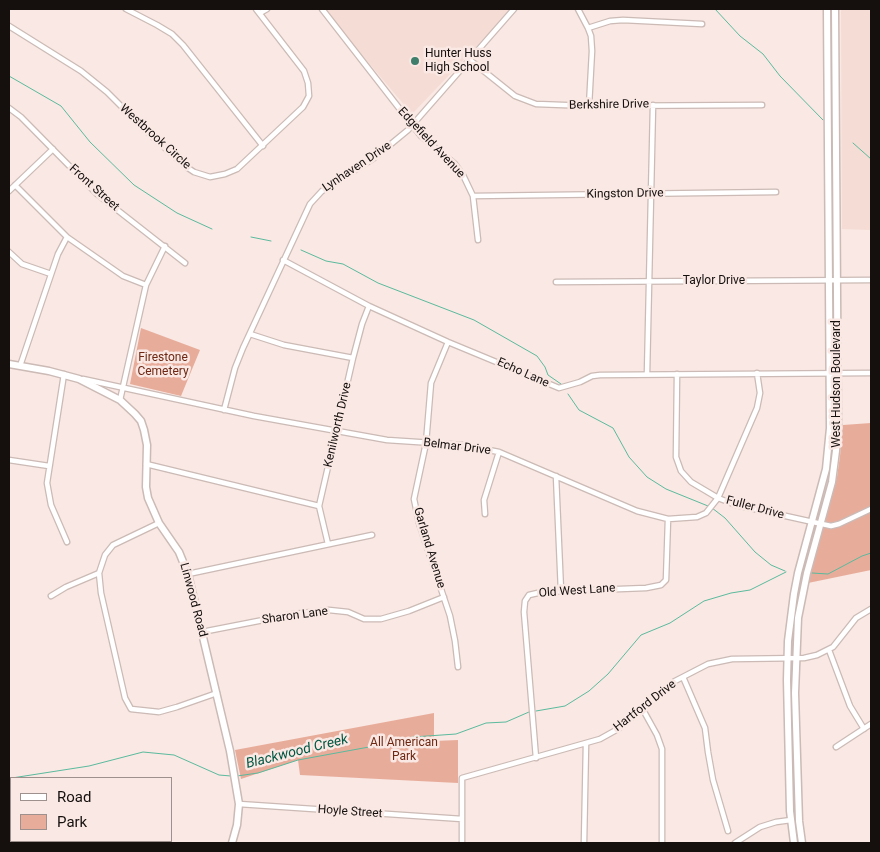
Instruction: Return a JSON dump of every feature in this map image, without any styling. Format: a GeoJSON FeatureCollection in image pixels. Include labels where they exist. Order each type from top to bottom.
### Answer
{"type":"FeatureCollection","features":[{"type":"Feature","properties":{"kind":"main road","name":"West Hudson Boulevard"},"geometry":{"type":"LineString","coordinates":[[794,843],[791,820],[787,658],[790,621],[794,594],[823,484],[829,451],[830,340],[827,9]]}},
{"type":"Feature","properties":{"kind":"main road","name":"West Hudson Boulevard"},"geometry":{"type":"LineString","coordinates":[[802,843],[798,795],[796,658],[798,618],[802,593],[832,482],[836,458],[838,373],[836,9]]}},
{"type":"Feature","properties":{"kind":"main road","name":"Linwood Road"},"geometry":{"type":"LineString","coordinates":[[9,364],[64,374],[79,379],[120,400],[135,414],[144,430],[147,445],[148,498],[159,523],[179,552],[188,574],[237,785],[239,804],[237,826],[232,843]]}},
{"type":"Feature","properties":{"kind":"street"},"geometry":{"type":"LineString","coordinates":[[126,9],[172,34],[183,45],[262,146]]}},
{"type":"Feature","properties":{"kind":"street","name":"Westbrook Circle"},"geometry":{"type":"LineString","coordinates":[[9,26],[82,71],[107,92],[151,136],[185,166],[194,172],[210,177],[231,172],[303,107],[309,96],[304,71],[256,9]]}},
{"type":"Feature","properties":{"kind":"street"},"geometry":{"type":"LineString","coordinates":[[260,13],[267,9]]}},
{"type":"Feature","properties":{"kind":"street","name":"Edgefield Avenue"},"geometry":{"type":"LineString","coordinates":[[322,9],[412,126],[455,164],[463,175],[474,196],[478,240]]}},
{"type":"Feature","properties":{"kind":"street","name":"Lynhaven Drive"},"geometry":{"type":"LineString","coordinates":[[224,410],[235,368],[305,212],[317,195],[374,158],[412,126],[514,9]]}},
{"type":"Feature","properties":{"kind":"street"},"geometry":{"type":"LineString","coordinates":[[578,9],[588,28],[592,51],[589,106]]}},
{"type":"Feature","properties":{"kind":"street"},"geometry":{"type":"LineString","coordinates":[[588,28],[623,20],[702,24]]}},
{"type":"Feature","properties":{"kind":"street","name":"Berkshire Drive"},"geometry":{"type":"LineString","coordinates":[[470,60],[503,88],[522,100],[544,105],[762,105]]}},
{"type":"Feature","properties":{"kind":"street"},"geometry":{"type":"LineString","coordinates":[[647,374],[653,105]]}},
{"type":"Feature","properties":{"kind":"street","name":"Front Street"},"geometry":{"type":"LineString","coordinates":[[9,108],[53,148],[97,194],[185,263]]}},
{"type":"Feature","properties":{"kind":"street"},"geometry":{"type":"LineString","coordinates":[[9,191],[53,148]]}},
{"type":"Feature","properties":{"kind":"street"},"geometry":{"type":"LineString","coordinates":[[15,185],[67,237],[123,276],[146,285]]}},
{"type":"Feature","properties":{"kind":"street","name":"Kingston Drive"},"geometry":{"type":"LineString","coordinates":[[474,196],[776,192]]}},
{"type":"Feature","properties":{"kind":"street"},"geometry":{"type":"LineString","coordinates":[[20,366],[58,254],[67,237]]}},
{"type":"Feature","properties":{"kind":"street"},"geometry":{"type":"LineString","coordinates":[[120,400],[146,285],[165,246]]}},
{"type":"Feature","properties":{"kind":"street"},"geometry":{"type":"LineString","coordinates":[[9,252],[22,264],[51,274]]}},
{"type":"Feature","properties":{"kind":"street","name":"Echo Lane"},"geometry":{"type":"LineString","coordinates":[[283,260],[369,306],[448,342],[560,388],[592,376],[871,373]]}},
{"type":"Feature","properties":{"kind":"street","name":"Taylor Drive"},"geometry":{"type":"LineString","coordinates":[[556,282],[871,280]]}},
{"type":"Feature","properties":{"kind":"street","name":"Kenilworth Drive"},"geometry":{"type":"LineString","coordinates":[[328,544],[319,506],[353,358],[369,306]]}},
{"type":"Feature","properties":{"kind":"street"},"geometry":{"type":"LineString","coordinates":[[250,334],[284,345],[353,358]]}},
{"type":"Feature","properties":{"kind":"street","name":"Garland Avenue"},"geometry":{"type":"LineString","coordinates":[[448,342],[431,383],[426,442],[415,490],[415,507],[444,597],[455,641],[458,667]]}},
{"type":"Feature","properties":{"kind":"street"},"geometry":{"type":"LineString","coordinates":[[64,374],[47,483],[48,498],[67,542]]}},
{"type":"Feature","properties":{"kind":"street","name":"Fuller Drive"},"geometry":{"type":"LineString","coordinates":[[677,374],[675,449],[678,464],[691,482],[718,498],[753,510],[820,524],[836,525],[871,509]]}},
{"type":"Feature","properties":{"kind":"street","name":"Belmar Drive"},"geometry":{"type":"LineString","coordinates":[[79,379],[224,410],[387,440],[463,445],[499,452],[637,511],[668,519],[689,518],[706,513],[718,498],[757,408],[760,393],[757,374]]}},
{"type":"Feature","properties":{"kind":"street"},"geometry":{"type":"LineString","coordinates":[[485,514],[484,500],[499,452]]}},
{"type":"Feature","properties":{"kind":"street"},"geometry":{"type":"LineString","coordinates":[[9,460],[49,466]]}},
{"type":"Feature","properties":{"kind":"street"},"geometry":{"type":"LineString","coordinates":[[146,464],[319,506]]}},
{"type":"Feature","properties":{"kind":"street"},"geometry":{"type":"LineString","coordinates":[[556,476],[561,591]]}},
{"type":"Feature","properties":{"kind":"street","name":"Old West Lane"},"geometry":{"type":"LineString","coordinates":[[536,758],[524,612],[525,601],[529,595],[542,592],[646,588],[661,585],[666,580],[668,519]]}},
{"type":"Feature","properties":{"kind":"street"},"geometry":{"type":"LineString","coordinates":[[159,523],[113,545],[105,555],[99,573],[100,593],[128,706],[131,709],[159,712],[217,693]]}},
{"type":"Feature","properties":{"kind":"street"},"geometry":{"type":"LineString","coordinates":[[188,574],[372,535]]}},
{"type":"Feature","properties":{"kind":"street"},"geometry":{"type":"LineString","coordinates":[[51,596],[66,587],[99,573]]}},
{"type":"Feature","properties":{"kind":"street","name":"Sharon Lane"},"geometry":{"type":"LineString","coordinates":[[202,632],[294,614],[329,610],[348,612],[364,619],[381,619],[409,611],[444,597]]}},
{"type":"Feature","properties":{"kind":"street","name":"Hartford Drive"},"geometry":{"type":"LineString","coordinates":[[462,819],[462,778],[600,739],[618,729],[665,688],[699,668],[724,660],[813,657],[829,650],[839,641],[856,618],[871,609]]}},
{"type":"Feature","properties":{"kind":"street"},"geometry":{"type":"LineString","coordinates":[[829,650],[850,706],[864,729]]}},
{"type":"Feature","properties":{"kind":"street"},"geometry":{"type":"LineString","coordinates":[[683,677],[705,728],[713,780],[728,830]]}},
{"type":"Feature","properties":{"kind":"street"},"geometry":{"type":"LineString","coordinates":[[642,708],[650,720],[662,749],[662,843]]}},
{"type":"Feature","properties":{"kind":"street"},"geometry":{"type":"LineString","coordinates":[[836,747],[871,724]]}},
{"type":"Feature","properties":{"kind":"street"},"geometry":{"type":"LineString","coordinates":[[584,843],[586,744]]}},
{"type":"Feature","properties":{"kind":"street","name":"Hoyle Street"},"geometry":{"type":"LineString","coordinates":[[239,804],[462,819]]}},
{"type":"Feature","properties":{"kind":"street"},"geometry":{"type":"LineString","coordinates":[[462,819],[462,843]]}},
{"type":"Feature","properties":{"kind":"street"},"geometry":{"type":"LineString","coordinates":[[735,843],[760,827],[791,820]]}},
{"type":"Feature","properties":{"kind":"shaded area","name":"Hunter Huss High School"},"geometry":{"type":"Polygon","coordinates":[[[323,9],[512,9],[412,114],[323,9]]]}},
{"type":"Feature","properties":{"kind":"shaded area"},"geometry":{"type":"Polygon","coordinates":[[[841,9],[871,9],[871,230],[842,229],[841,9]]]}},
{"type":"Feature","properties":{"kind":"green space","name":"Firestone Cemetery"},"geometry":{"type":"Polygon","coordinates":[[[141,328],[200,350],[181,396],[130,384],[141,328]]]}},
{"type":"Feature","properties":{"kind":"green space"},"geometry":{"type":"Polygon","coordinates":[[[871,423],[871,570],[808,583],[837,477],[843,425],[871,423]]]}},
{"type":"Feature","properties":{"kind":"green space","name":"All American Park"},"geometry":{"type":"Polygon","coordinates":[[[434,713],[434,741],[458,740],[458,783],[300,775],[298,760],[241,779],[235,750],[434,713]]]}},
{"type":"Feature","properties":{"kind":"waterway"},"geometry":{"type":"LineString","coordinates":[[715,9],[740,36],[763,54],[780,76],[823,120]]}},
{"type":"Feature","properties":{"kind":"waterway"},"geometry":{"type":"LineString","coordinates":[[9,76],[61,106],[90,142],[134,185],[177,213],[212,229]]}},
{"type":"Feature","properties":{"kind":"waterway"},"geometry":{"type":"LineString","coordinates":[[853,143],[871,159]]}},
{"type":"Feature","properties":{"kind":"waterway"},"geometry":{"type":"LineString","coordinates":[[251,237],[271,241]]}},
{"type":"Feature","properties":{"kind":"waterway"},"geometry":{"type":"LineString","coordinates":[[301,250],[326,261],[343,264],[378,283],[474,320],[537,356],[548,375],[561,384]]}},
{"type":"Feature","properties":{"kind":"waterway"},"geometry":{"type":"LineString","coordinates":[[568,394],[579,410],[613,428],[629,457],[647,477],[666,489],[708,506]]}},
{"type":"Feature","properties":{"kind":"waterway"},"geometry":{"type":"LineString","coordinates":[[712,508],[725,518],[755,552],[771,565],[785,571]]}},
{"type":"Feature","properties":{"kind":"waterway","name":"Blackwood Creek"},"geometry":{"type":"LineString","coordinates":[[812,573],[828,574],[871,553]]}},
{"type":"Feature","properties":{"kind":"waterway","name":"Blackwood Creek"},"geometry":{"type":"LineString","coordinates":[[536,711],[565,706],[589,691],[608,674],[641,635],[670,623],[704,601],[731,593],[750,590],[786,572]]}},
{"type":"Feature","properties":{"kind":"waterway","name":"Blackwood Creek"},"geometry":{"type":"LineString","coordinates":[[237,776],[258,773],[298,760],[413,737],[456,734],[486,723],[506,722],[529,712]]}},
{"type":"Feature","properties":{"kind":"waterway","name":"Blackwood Creek"},"geometry":{"type":"LineString","coordinates":[[18,777],[89,766],[143,752],[174,755],[219,775],[231,776]]}},
{"type":"Feature","properties":{"kind":"place","name":"Hunter Huss High School"},"geometry":{"type":"Point","coordinates":[415,61]}}]}
